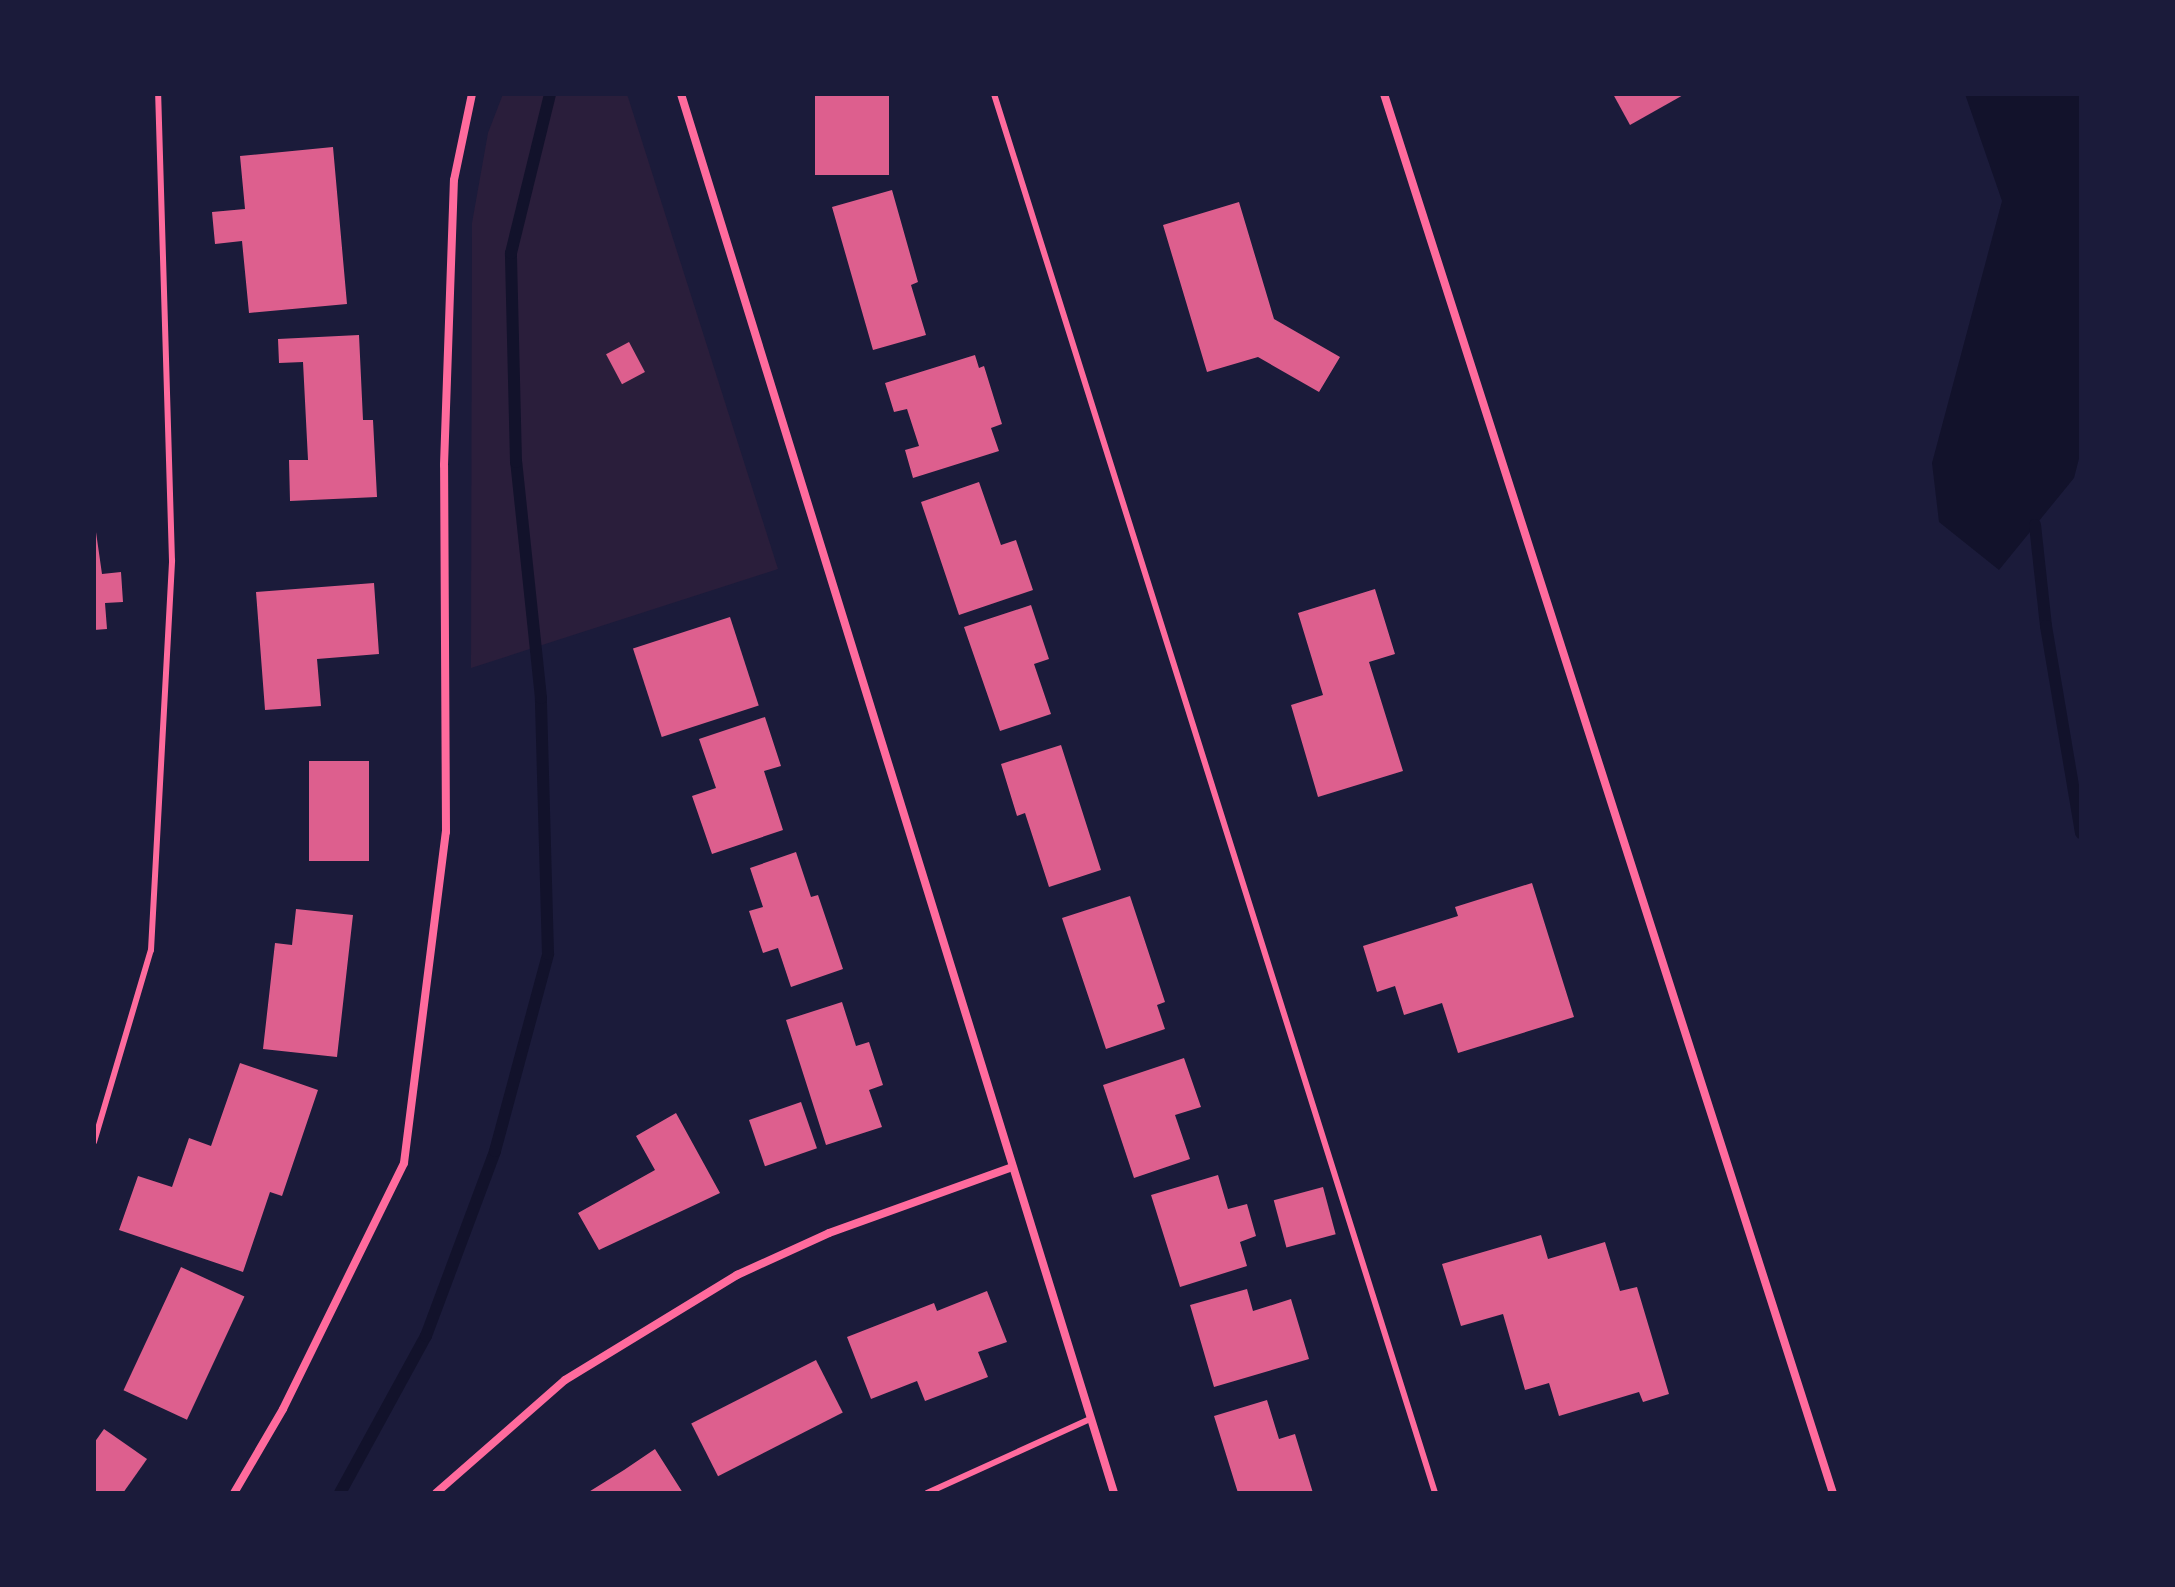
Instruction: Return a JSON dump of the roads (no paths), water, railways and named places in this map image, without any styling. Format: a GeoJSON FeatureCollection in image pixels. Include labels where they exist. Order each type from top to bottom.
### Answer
{"type":"FeatureCollection","features":[{"type":"Feature","properties":{"kind":"street"},"geometry":{"type":"LineString","coordinates":[[234,1493],[283,1409],[404,1163],[446,832],[444,465],[454,180],[472,94]]}},
{"type":"Feature","properties":{"kind":"street"},"geometry":{"type":"LineString","coordinates":[[681,94],[1114,1493]]}},
{"type":"Feature","properties":{"kind":"street"},"geometry":{"type":"LineString","coordinates":[[1384,94],[1833,1493]]}},
{"type":"Feature","properties":{"kind":"street"},"geometry":{"type":"LineString","coordinates":[[436,1493],[565,1380],[737,1275],[829,1233],[1012,1167]]}},
{"type":"Feature","properties":{"kind":"lane"},"geometry":{"type":"LineString","coordinates":[[94,1142],[151,950],[172,561],[158,94]]}},
{"type":"Feature","properties":{"kind":"lane"},"geometry":{"type":"LineString","coordinates":[[994,94],[1435,1493]]}},
{"type":"Feature","properties":{"kind":"lane"},"geometry":{"type":"LineString","coordinates":[[927,1493],[1090,1419]]}},
{"type":"Feature","properties":{"kind":"waterway"},"geometry":{"type":"LineString","coordinates":[[340,1493],[426,1336],[495,1151],[548,954],[541,698],[516,462],[511,253],[550,94]]}},
{"type":"Feature","properties":{"kind":"waterway"},"geometry":{"type":"LineString","coordinates":[[2035,525],[2046,626],[2081,833]]}}]}
